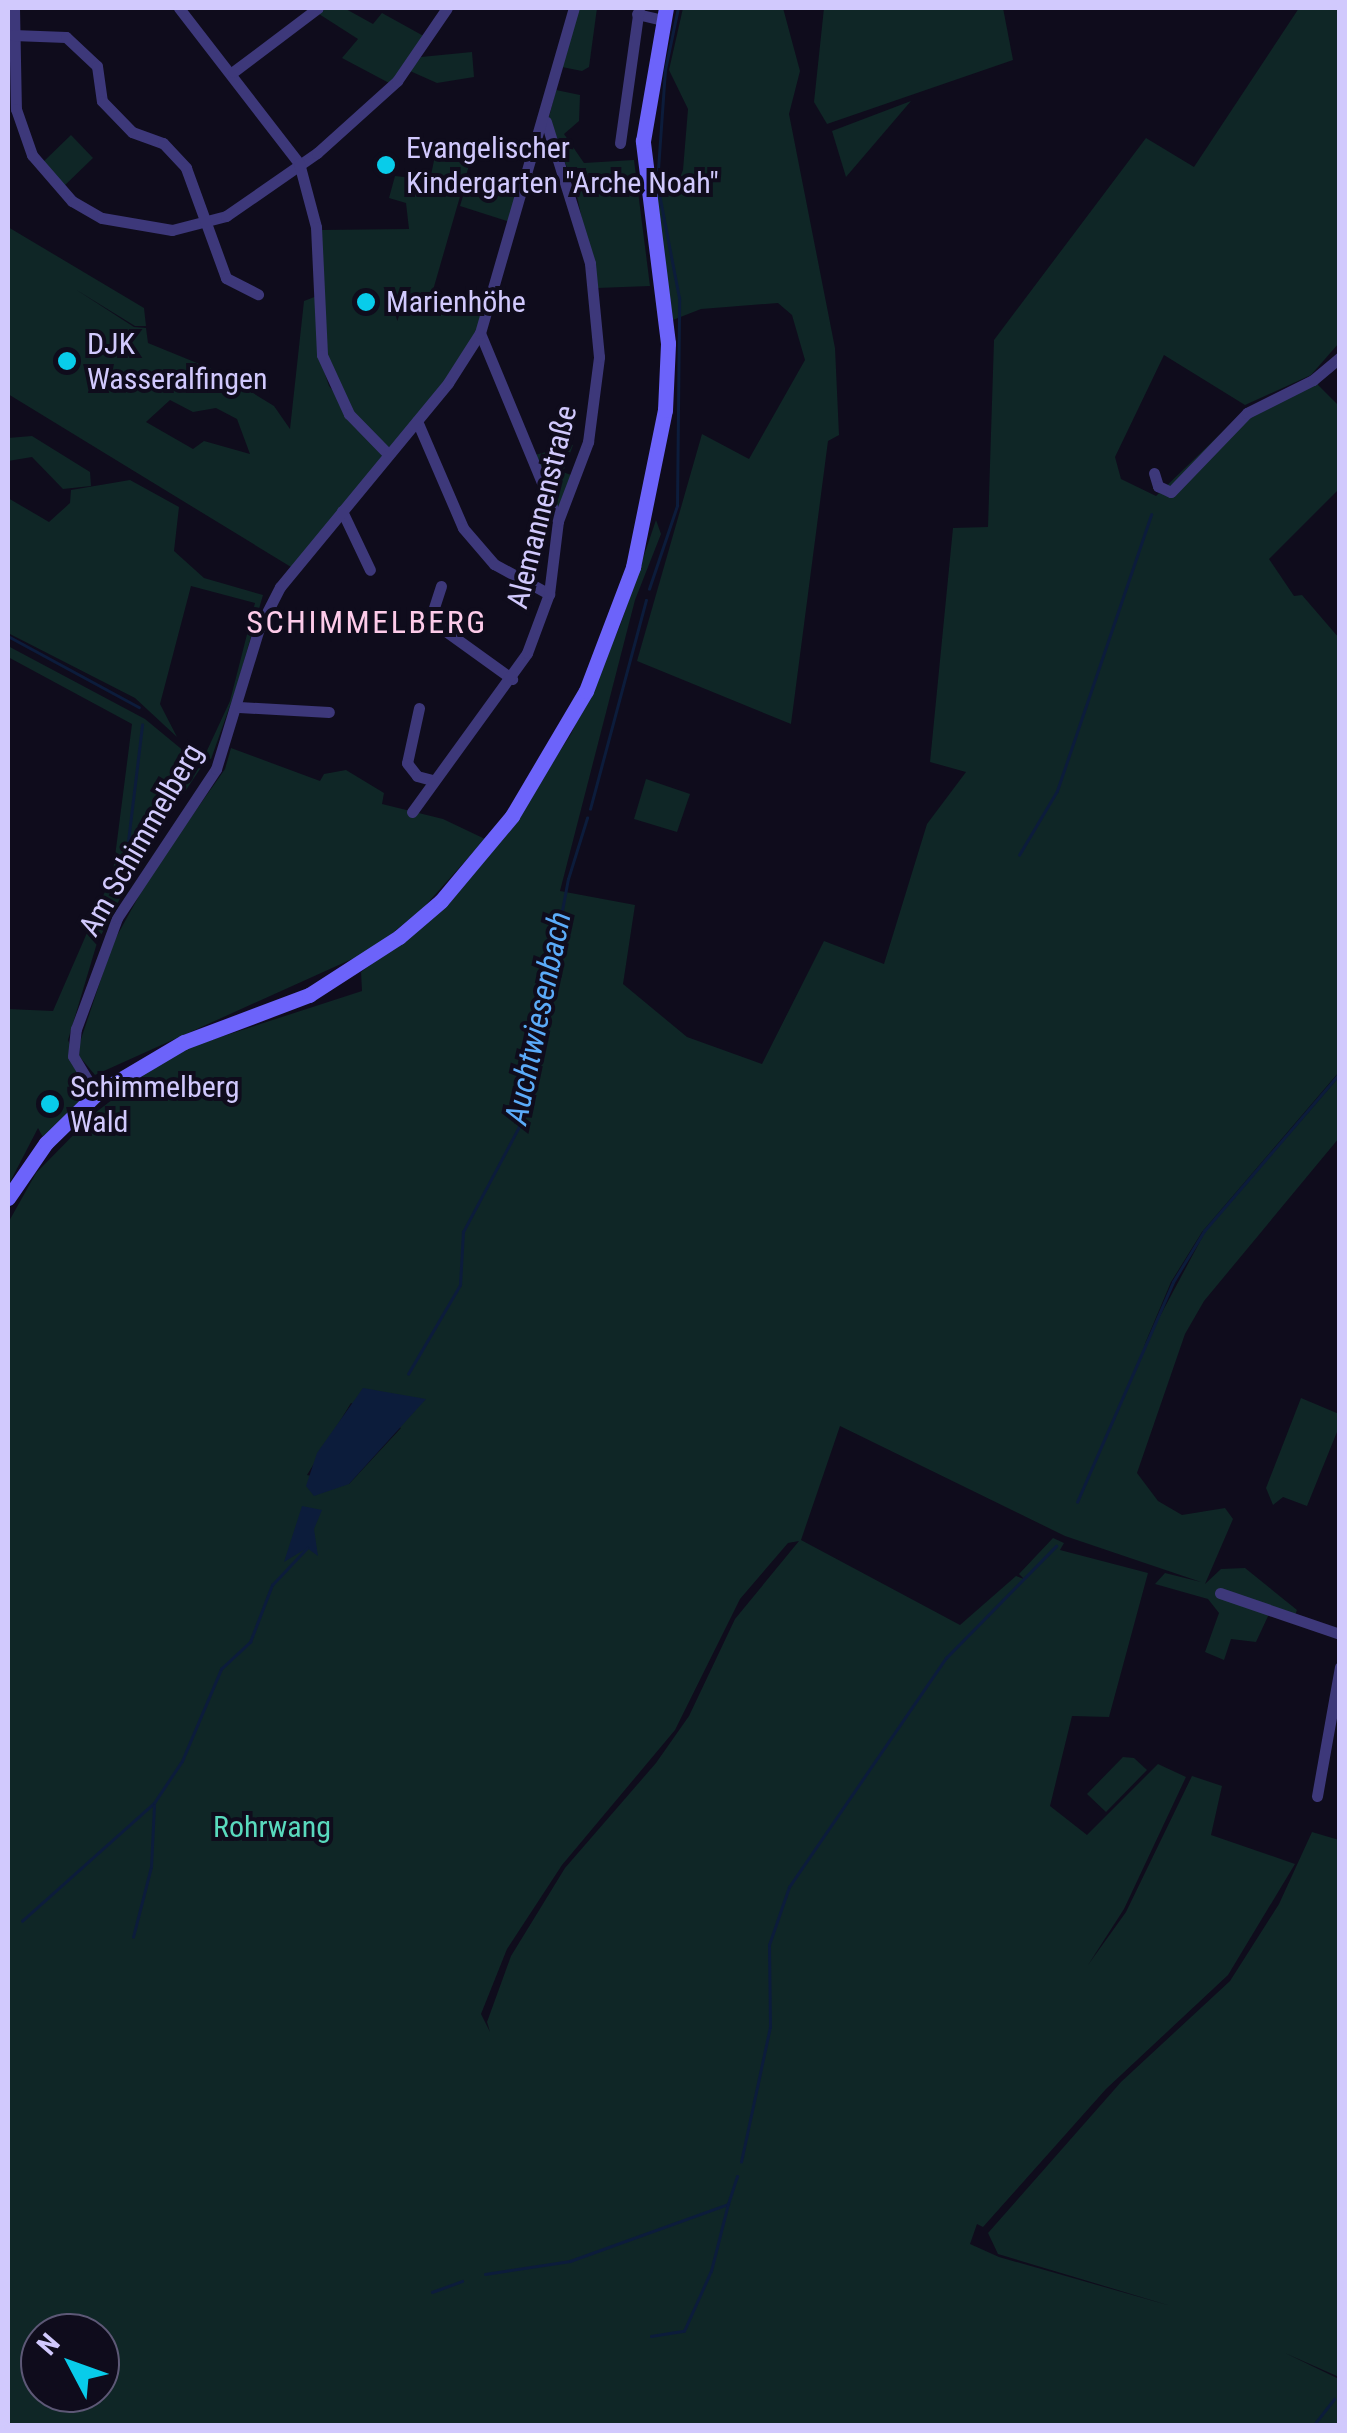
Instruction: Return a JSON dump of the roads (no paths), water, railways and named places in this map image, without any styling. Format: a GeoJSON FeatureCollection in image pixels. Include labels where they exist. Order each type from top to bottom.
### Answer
{"type":"FeatureCollection","features":[{"type":"Feature","properties":{"kind":"street"},"geometry":{"type":"LineString","coordinates":[[14,8],[16,109],[32,154],[52,182],[72,200],[120,224],[172,230],[202,224],[244,205],[381,99],[419,56],[447,8]]}},
{"type":"Feature","properties":{"kind":"street"},"geometry":{"type":"LineString","coordinates":[[179,8],[234,72],[299,163],[316,228],[322,356],[348,414],[388,454]]}},
{"type":"Feature","properties":{"kind":"street"},"geometry":{"type":"LineString","coordinates":[[234,72],[318,8]]}},
{"type":"Feature","properties":{"kind":"street","name":"Am Schimmelberg"},"geometry":{"type":"LineString","coordinates":[[96,1094],[73,1056],[102,954],[117,918],[210,779],[238,707],[259,628],[280,587],[417,421],[480,334],[546,122],[574,8]]}},
{"type":"Feature","properties":{"kind":"street"},"geometry":{"type":"LineString","coordinates":[[8,1198],[46,1143],[96,1094],[184,1042],[310,995],[399,938],[467,872],[512,816],[586,692],[634,567],[665,410],[668,343],[643,140],[665,14],[638,11],[620,143]]}},
{"type":"Feature","properties":{"kind":"street"},"geometry":{"type":"LineString","coordinates":[[13,36],[66,36],[97,66],[102,101],[132,132],[163,143],[186,168],[202,224],[226,278],[258,294]]}},
{"type":"Feature","properties":{"kind":"street","name":"Alemannenstraße"},"geometry":{"type":"LineString","coordinates":[[412,812],[432,780],[512,678],[549,594],[558,521],[588,442],[598,333],[582,226],[546,122]]}},
{"type":"Feature","properties":{"kind":"street"},"geometry":{"type":"LineString","coordinates":[[480,334],[558,521]]}},
{"type":"Feature","properties":{"kind":"street"},"geometry":{"type":"LineString","coordinates":[[1154,473],[1158,486],[1171,492],[1247,414],[1313,380],[1340,357]]}},
{"type":"Feature","properties":{"kind":"street"},"geometry":{"type":"LineString","coordinates":[[417,421],[463,528],[504,572],[549,594]]}},
{"type":"Feature","properties":{"kind":"street"},"geometry":{"type":"LineString","coordinates":[[342,512],[370,570]]}},
{"type":"Feature","properties":{"kind":"street"},"geometry":{"type":"LineString","coordinates":[[442,586],[432,613],[440,627],[512,678]]}},
{"type":"Feature","properties":{"kind":"street"},"geometry":{"type":"LineString","coordinates":[[238,707],[330,712]]}},
{"type":"Feature","properties":{"kind":"street"},"geometry":{"type":"LineString","coordinates":[[419,708],[407,763],[416,776],[432,780]]}},
{"type":"Feature","properties":{"kind":"street"},"geometry":{"type":"LineString","coordinates":[[1220,1593],[1340,1634]]}},
{"type":"Feature","properties":{"kind":"street"},"geometry":{"type":"LineString","coordinates":[[1317,1796],[1340,1667]]}},
{"type":"Feature","properties":{"kind":"water"},"geometry":{"type":"Polygon","coordinates":[[[363,1388],[426,1399],[349,1484],[314,1496],[306,1486],[317,1453],[363,1388]]]}},
{"type":"Feature","properties":{"kind":"water"},"geometry":{"type":"Polygon","coordinates":[[[302,1506],[322,1510],[314,1529],[318,1556],[307,1548],[284,1562],[302,1506]]]}},
{"type":"Feature","properties":{"kind":"waterway","name":"Auchtwiesenbach"},"geometry":{"type":"LineString","coordinates":[[649,589],[677,506],[679,298],[657,184],[665,70],[678,8]]}},
{"type":"Feature","properties":{"kind":"waterway"},"geometry":{"type":"LineString","coordinates":[[1019,855],[1057,791],[1151,515]]}},
{"type":"Feature","properties":{"kind":"waterway","name":"Auchtwiesenbach"},"geometry":{"type":"LineString","coordinates":[[590,809],[646,600]]}},
{"type":"Feature","properties":{"kind":"waterway"},"geometry":{"type":"LineString","coordinates":[[8,636],[139,707]]}},
{"type":"Feature","properties":{"kind":"waterway"},"geometry":{"type":"LineString","coordinates":[[126,858],[142,725]]}},
{"type":"Feature","properties":{"kind":"waterway","name":"Auchtwiesenbach"},"geometry":{"type":"LineString","coordinates":[[408,1374],[460,1285],[463,1232],[523,1119],[568,879],[587,818]]}},
{"type":"Feature","properties":{"kind":"waterway"},"geometry":{"type":"LineString","coordinates":[[1077,1502],[1173,1282],[1204,1231],[1340,1073]]}},
{"type":"Feature","properties":{"kind":"waterway"},"geometry":{"type":"LineString","coordinates":[[741,2162],[770,2027],[769,1945],[789,1887],[946,1658],[1056,1546]]}},
{"type":"Feature","properties":{"kind":"waterway","name":"Auchtwiesenbach"},"geometry":{"type":"LineString","coordinates":[[22,1921],[154,1803],[182,1761],[221,1669],[250,1642],[272,1585],[307,1548]]}},
{"type":"Feature","properties":{"kind":"waterway"},"geometry":{"type":"LineString","coordinates":[[133,1937],[151,1867],[154,1806]]}},
{"type":"Feature","properties":{"kind":"waterway"},"geometry":{"type":"LineString","coordinates":[[485,2274],[570,2261],[728,2204],[737,2176]]}},
{"type":"Feature","properties":{"kind":"waterway"},"geometry":{"type":"LineString","coordinates":[[651,2336],[684,2331],[711,2271],[728,2204]]}},
{"type":"Feature","properties":{"kind":"waterway"},"geometry":{"type":"LineString","coordinates":[[432,2292],[462,2281]]}},
{"type":"Feature","properties":{"kind":"waterway"},"geometry":{"type":"LineString","coordinates":[[1338,2388],[1340,2382]]}},
{"type":"Feature","properties":{"kind":"waterway"},"geometry":{"type":"LineString","coordinates":[[1313,2426],[1334,2399]]}},
{"type":"Feature","properties":{"kind":"place","name":"Evangelischer Kindergarten \"Arche Noah\""},"geometry":{"type":"Point","coordinates":[386,165]}},
{"type":"Feature","properties":{"kind":"place","name":"Marienhöhe"},"geometry":{"type":"Point","coordinates":[366,302]}},
{"type":"Feature","properties":{"kind":"place","name":"DJK Wasseralfingen"},"geometry":{"type":"Point","coordinates":[67,361]}},
{"type":"Feature","properties":{"kind":"place","name":"Schimmelberg Wald"},"geometry":{"type":"Point","coordinates":[50,1104]}},
{"type":"Feature","properties":{"kind":"district","name":"SCHIMMELBERG"},"geometry":{"type":"Point","coordinates":[367,622]}},
{"type":"Feature","properties":{"kind":"park label","name":"Rohrwang"},"geometry":{"type":"Point","coordinates":[272,1827]}}]}
